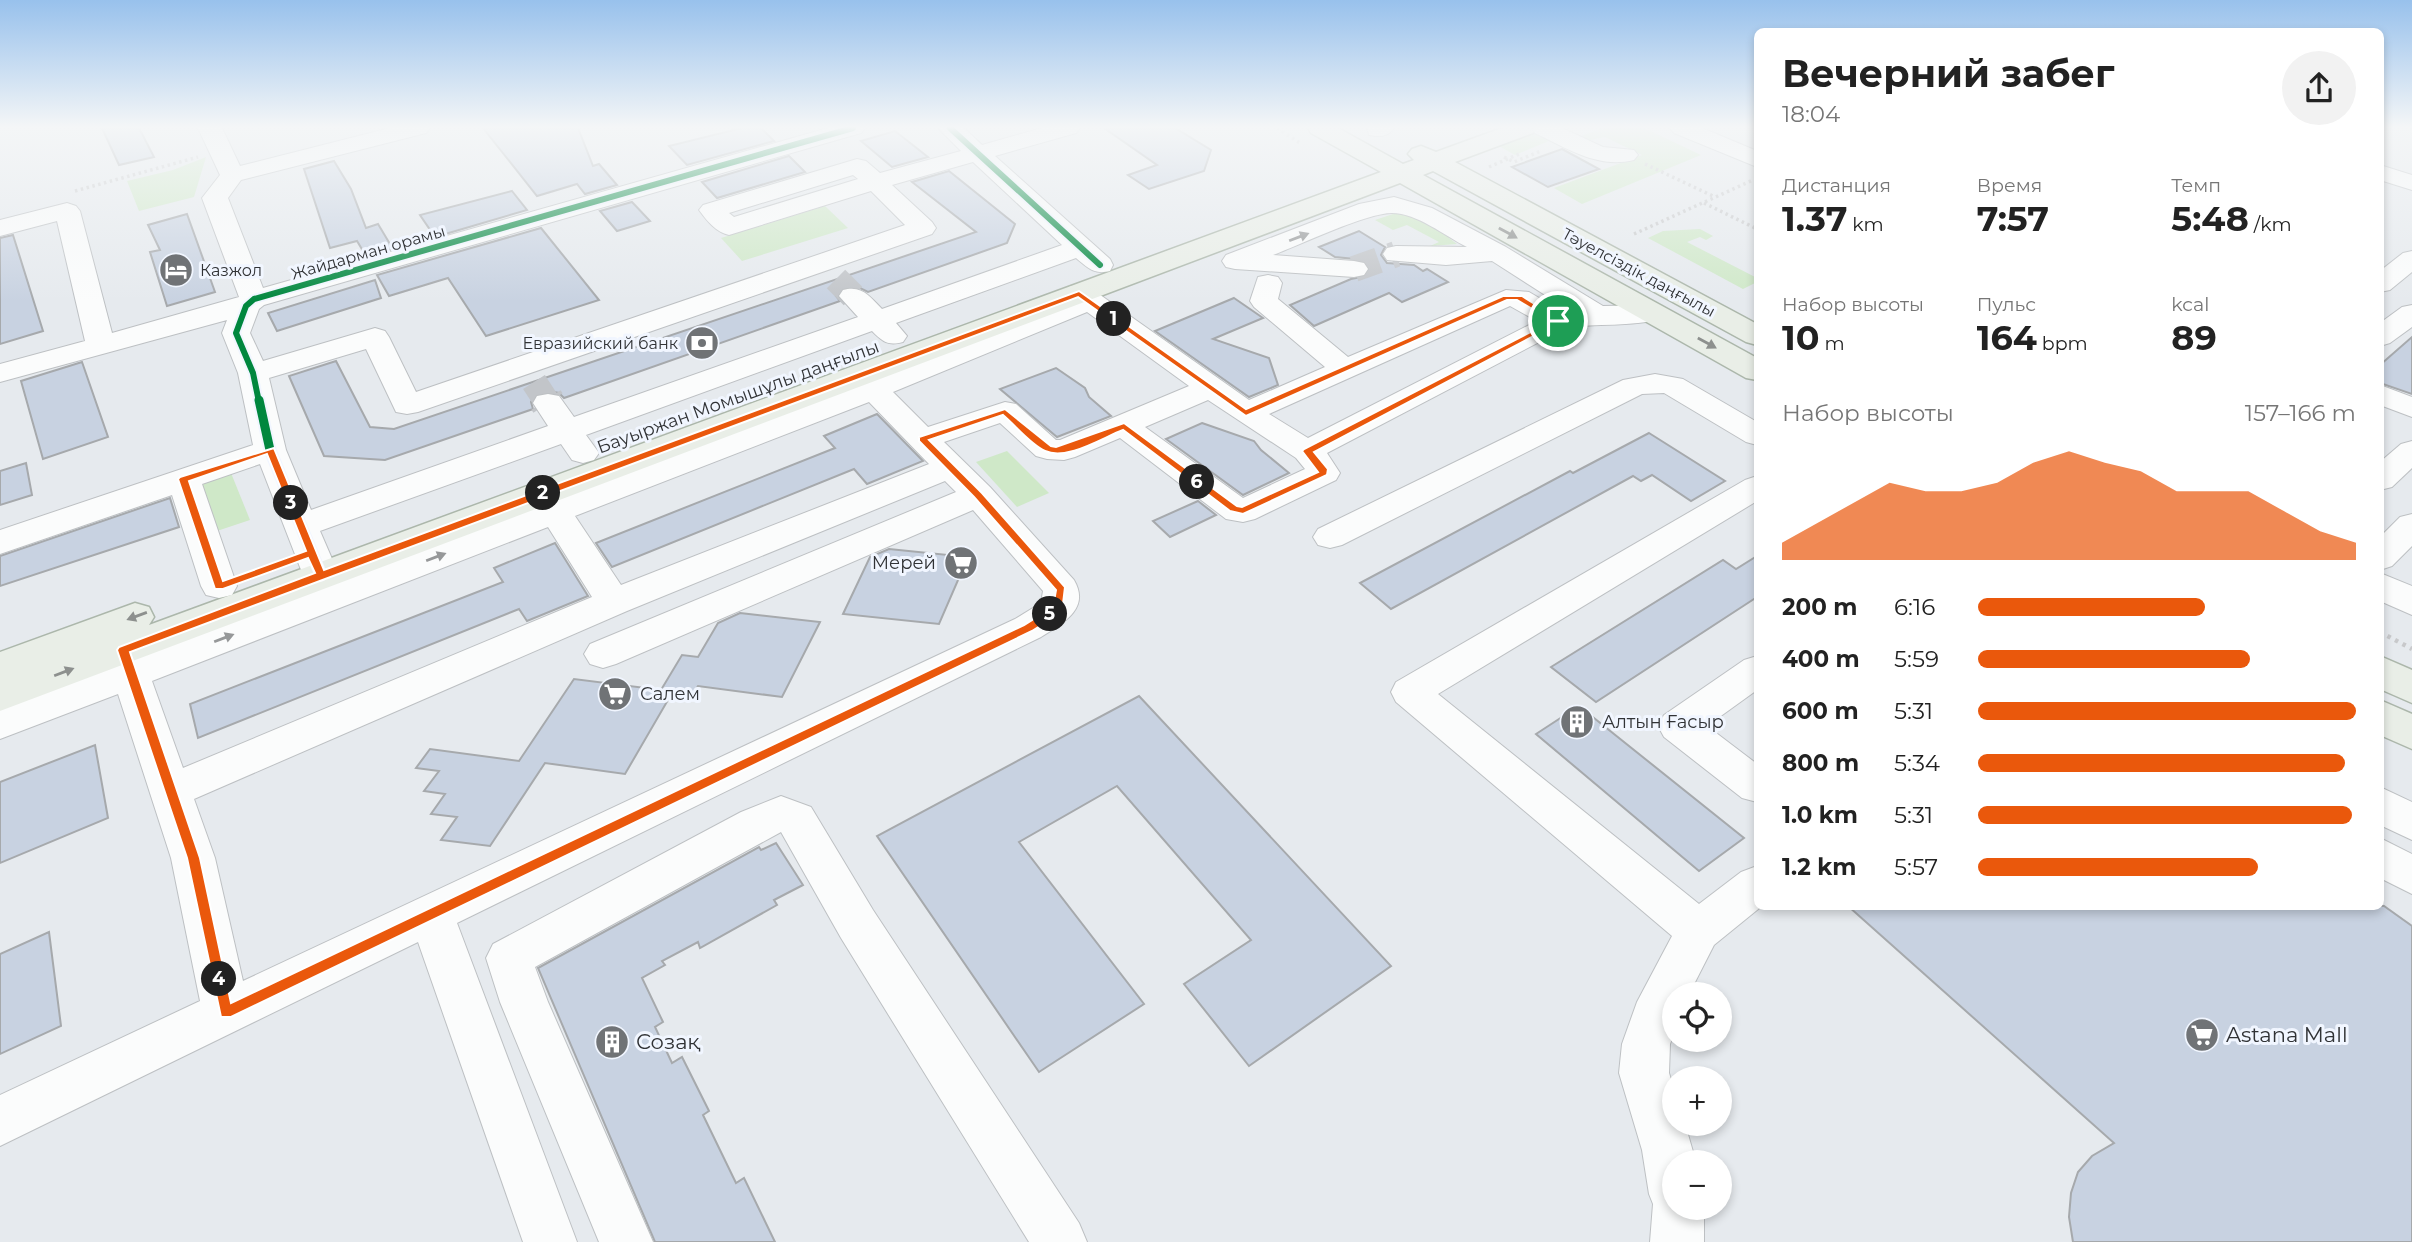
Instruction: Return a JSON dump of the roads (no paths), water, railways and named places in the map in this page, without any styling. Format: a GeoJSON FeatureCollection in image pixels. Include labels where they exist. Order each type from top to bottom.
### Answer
{"type":"FeatureCollection","features":[{"type":"Feature","properties":{"kind":"main road","name":"Бауыржан Момышұлы даңғылы"},"geometry":{"type":"LineString","coordinates":[[0,667],[311,551],[575,442],[1090,256],[1327,186]]}},
{"type":"Feature","properties":{"kind":"main road","name":"Бауыржан Момышұлы даңғылы"},"geometry":{"type":"LineString","coordinates":[[1084,297],[1224,253],[1360,186]]}},
{"type":"Feature","properties":{"kind":"main road","name":"Тәуелсіздік даңғылы"},"geometry":{"type":"LineString","coordinates":[[1447,186],[1652,313],[1754,369]]}},
{"type":"Feature","properties":{"kind":"main road","name":"Тәуелсіздік даңғылы"},"geometry":{"type":"LineString","coordinates":[[1456,186],[1754,335]]}},
{"type":"Feature","properties":{"kind":"main road","name":"Бауыржан Момышұлы даңғылы"},"geometry":{"type":"LineString","coordinates":[[0,696],[128,662],[311,551],[868,382]]}},
{"type":"Feature","properties":{"kind":"main road"},"geometry":{"type":"LineString","coordinates":[[2384,673],[2412,688]]}},
{"type":"Feature","properties":{"kind":"main road"},"geometry":{"type":"LineString","coordinates":[[2384,718],[2412,733]]}},
{"type":"Feature","properties":{"kind":"street"},"geometry":{"type":"LineString","coordinates":[[224,186],[215,198],[250,302],[236,333],[253,373],[270,450],[311,551]]}},
{"type":"Feature","properties":{"kind":"street","name":"Жайдарман орамы"},"geometry":{"type":"LineString","coordinates":[[0,373],[652,186]]}},
{"type":"Feature","properties":{"kind":"street"},"geometry":{"type":"LineString","coordinates":[[791,186],[712,210],[729,228],[862,186]]}},
{"type":"Feature","properties":{"kind":"street"},"geometry":{"type":"LineString","coordinates":[[253,373],[375,337],[407,405],[535,384],[837,280],[923,228],[879,186]]}},
{"type":"Feature","properties":{"kind":"street"},"geometry":{"type":"LineString","coordinates":[[1013,186],[1090,256]]}},
{"type":"Feature","properties":{"kind":"street"},"geometry":{"type":"LineString","coordinates":[[1224,253],[1368,209],[1394,205],[1423,213],[1497,253],[1597,315]]}},
{"type":"Feature","properties":{"kind":"street"},"geometry":{"type":"LineString","coordinates":[[0,228],[67,211],[101,346]]}},
{"type":"Feature","properties":{"kind":"street"},"geometry":{"type":"LineString","coordinates":[[1224,253],[1354,269]]}},
{"type":"Feature","properties":{"kind":"street"},"geometry":{"type":"LineString","coordinates":[[1224,253],[1268,283]]}},
{"type":"Feature","properties":{"kind":"street"},"geometry":{"type":"LineString","coordinates":[[1396,254],[1446,257],[1497,253]]}},
{"type":"Feature","properties":{"kind":"street"},"geometry":{"type":"LineString","coordinates":[[1268,283],[1319,266]]}},
{"type":"Feature","properties":{"kind":"street"},"geometry":{"type":"LineString","coordinates":[[2396,276],[2412,297]]}},
{"type":"Feature","properties":{"kind":"street"},"geometry":{"type":"LineString","coordinates":[[837,280],[886,330]]}},
{"type":"Feature","properties":{"kind":"street"},"geometry":{"type":"LineString","coordinates":[[1268,283],[1264,301],[1345,369]]}},
{"type":"Feature","properties":{"kind":"street"},"geometry":{"type":"LineString","coordinates":[[0,724],[128,662],[555,511],[868,382],[1084,297],[1246,413],[1307,451],[1324,473],[1238,511],[1124,426]]}},
{"type":"Feature","properties":{"kind":"street"},"geometry":{"type":"LineString","coordinates":[[1246,413],[1506,298],[1519,298],[1558,321]]}},
{"type":"Feature","properties":{"kind":"street"},"geometry":{"type":"LineString","coordinates":[[1307,451],[1558,321],[1597,315],[1652,313]]}},
{"type":"Feature","properties":{"kind":"street"},"geometry":{"type":"LineString","coordinates":[[2384,334],[2412,313]]}},
{"type":"Feature","properties":{"kind":"street"},"geometry":{"type":"LineString","coordinates":[[0,1121],[1028,628],[1058,609],[1061,589],[868,382]]}},
{"type":"Feature","properties":{"kind":"street"},"geometry":{"type":"LineString","coordinates":[[1330,537],[1634,386],[1655,383],[1672,385],[1754,433]]}},
{"type":"Feature","properties":{"kind":"street"},"geometry":{"type":"LineString","coordinates":[[535,384],[575,442]]}},
{"type":"Feature","properties":{"kind":"street"},"geometry":{"type":"LineString","coordinates":[[603,654],[950,467],[1005,411],[1047,449],[1064,450],[1210,388]]}},
{"type":"Feature","properties":{"kind":"street"},"geometry":{"type":"LineString","coordinates":[[2384,396],[2412,408]]}},
{"type":"Feature","properties":{"kind":"street"},"geometry":{"type":"LineString","coordinates":[[0,542],[270,450]]}},
{"type":"Feature","properties":{"kind":"street"},"geometry":{"type":"LineString","coordinates":[[2384,476],[2412,451]]}},
{"type":"Feature","properties":{"kind":"street"},"geometry":{"type":"LineString","coordinates":[[170,791],[614,602],[950,467]]}},
{"type":"Feature","properties":{"kind":"street"},"geometry":{"type":"LineString","coordinates":[[184,479],[219,586]]}},
{"type":"Feature","properties":{"kind":"street"},"geometry":{"type":"LineString","coordinates":[[1698,931],[1410,692],[1754,488]]}},
{"type":"Feature","properties":{"kind":"street"},"geometry":{"type":"LineString","coordinates":[[555,511],[614,602]]}},
{"type":"Feature","properties":{"kind":"street"},"geometry":{"type":"LineString","coordinates":[[2384,554],[2412,524]]}},
{"type":"Feature","properties":{"kind":"street"},"geometry":{"type":"LineString","coordinates":[[2384,587],[2412,602]]}},
{"type":"Feature","properties":{"kind":"street"},"geometry":{"type":"LineString","coordinates":[[128,662],[194,858],[226,1013]]}},
{"type":"Feature","properties":{"kind":"street"},"geometry":{"type":"LineString","coordinates":[[1754,672],[1678,726],[1754,784]]}},
{"type":"Feature","properties":{"kind":"street"},"geometry":{"type":"LineString","coordinates":[[2384,806],[2412,823]]}},
{"type":"Feature","properties":{"kind":"street"},"geometry":{"type":"LineString","coordinates":[[626,1242],[524,1002],[509,958],[781,813],[796,819],[857,924],[1060,1242]]}},
{"type":"Feature","properties":{"kind":"street"},"geometry":{"type":"LineString","coordinates":[[2384,858],[2412,876]]}},
{"type":"Feature","properties":{"kind":"street"},"geometry":{"type":"LineString","coordinates":[[1668,1150],[1644,1073],[1646,1044],[1661,1002],[1698,931],[1754,888]]}},
{"type":"Feature","properties":{"kind":"street"},"geometry":{"type":"LineString","coordinates":[[431,914],[550,1242]]}},
{"type":"Feature","properties":{"kind":"street"},"geometry":{"type":"LineString","coordinates":[[1677,1242],[1678,1220]]}},
{"type":"Feature","properties":{"kind":"tunnel"},"geometry":{"type":"LineString","coordinates":[[1354,269],[1396,254]]}},
{"type":"Feature","properties":{"kind":"tunnel"},"geometry":{"type":"LineString","coordinates":[[836,279],[853,296]]}},
{"type":"Feature","properties":{"kind":"tunnel"},"geometry":{"type":"LineString","coordinates":[[534,382],[547,402]]}},
{"type":"Feature","properties":{"kind":"place","name":"Казжол"},"geometry":{"type":"Point","coordinates":[176,270]}},
{"type":"Feature","properties":{"kind":"place","name":"Евразийский банк"},"geometry":{"type":"Point","coordinates":[702,343]}},
{"type":"Feature","properties":{"kind":"place","name":"Мерей"},"geometry":{"type":"Point","coordinates":[961,563]}},
{"type":"Feature","properties":{"kind":"place","name":"Салем"},"geometry":{"type":"Point","coordinates":[615,694]}},
{"type":"Feature","properties":{"kind":"place","name":"Алтын Ғасыр"},"geometry":{"type":"Point","coordinates":[1577,722]}},
{"type":"Feature","properties":{"kind":"place","name":"Astana Mall"},"geometry":{"type":"Point","coordinates":[2202,1035]}},
{"type":"Feature","properties":{"kind":"place","name":"Созақ"},"geometry":{"type":"Point","coordinates":[612,1042]}}]}
